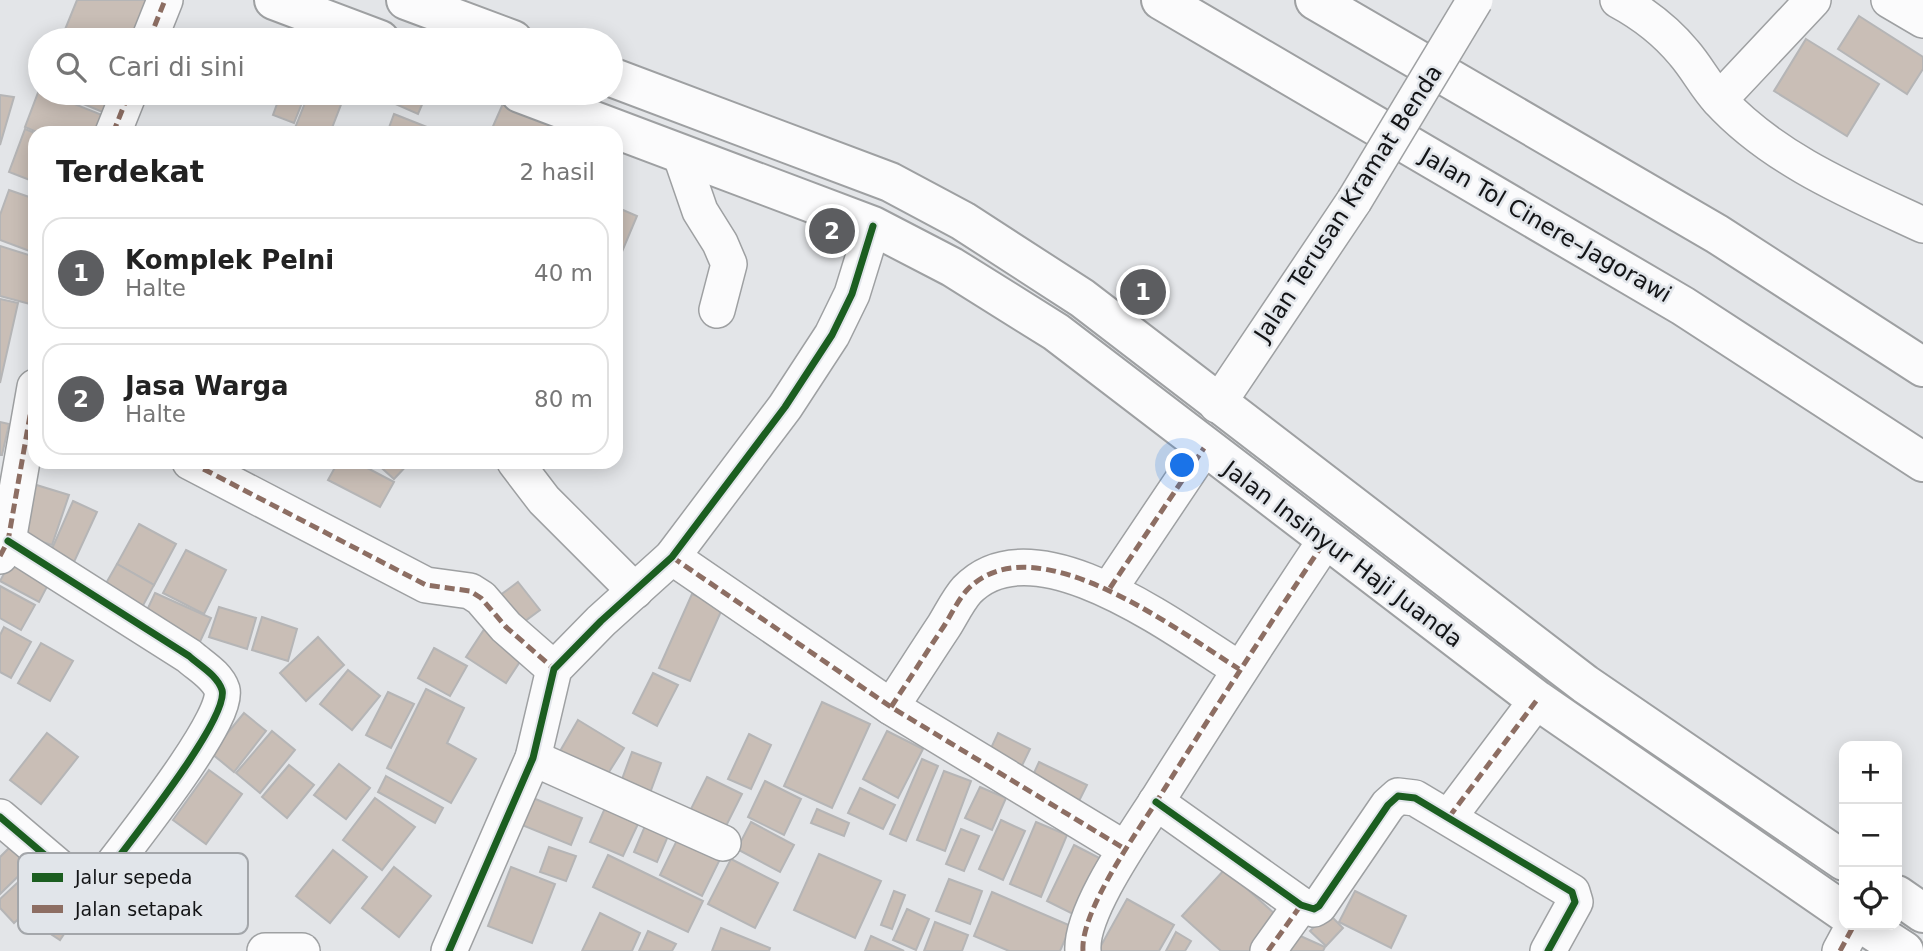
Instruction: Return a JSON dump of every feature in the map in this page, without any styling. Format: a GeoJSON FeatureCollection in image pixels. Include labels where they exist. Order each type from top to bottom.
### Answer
{"type":"FeatureCollection","features":[{"type":"Feature","properties":{"kind":"highway"},"geometry":{"type":"LineString","coordinates":[[274,0],[348,28]]}},
{"type":"Feature","properties":{"kind":"highway"},"geometry":{"type":"LineString","coordinates":[[406,0],[481,28]]}},
{"type":"Feature","properties":{"kind":"highway","name":"Jalan Tol Cinere–Jagorawi"},"geometry":{"type":"LineString","coordinates":[[1161,0],[1683,306],[1923,462]]}},
{"type":"Feature","properties":{"kind":"highway"},"geometry":{"type":"LineString","coordinates":[[1315,0],[1717,234],[1923,367]]}},
{"type":"Feature","properties":{"kind":"highway","name":"Jalan Insinyur Haji Juanda"},"geometry":{"type":"LineString","coordinates":[[623,82],[890,182],[939,208],[1082,298],[1217,405],[1585,684],[1839,858]]}},
{"type":"Feature","properties":{"kind":"highway","name":"Jalan Insinyur Haji Juanda"},"geometry":{"type":"LineString","coordinates":[[552,105],[608,126]]}},
{"type":"Feature","properties":{"kind":"highway","name":"Jalan Insinyur Haji Juanda"},"geometry":{"type":"LineString","coordinates":[[623,132],[873,226],[952,267],[1056,332],[1325,541],[1537,700],[1839,909]]}},
{"type":"Feature","properties":{"kind":"highway"},"geometry":{"type":"LineString","coordinates":[[1902,898],[1923,913]]}},
{"type":"Feature","properties":{"kind":"highway"},"geometry":{"type":"LineString","coordinates":[[1872,930],[1904,951]]}},
{"type":"Feature","properties":{"kind":"street"},"geometry":{"type":"LineString","coordinates":[[154,28],[165,0]]}},
{"type":"Feature","properties":{"kind":"street","name":"Jalan Terusan Kramat Benda"},"geometry":{"type":"LineString","coordinates":[[1217,405],[1354,201],[1475,0]]}},
{"type":"Feature","properties":{"kind":"street"},"geometry":{"type":"LineString","coordinates":[[1618,0],[1643,14],[1665,32],[1719,100],[1763,139],[1808,168],[1923,225]]}},
{"type":"Feature","properties":{"kind":"street"},"geometry":{"type":"LineString","coordinates":[[1719,100],[1813,0]]}},
{"type":"Feature","properties":{"kind":"street"},"geometry":{"type":"LineString","coordinates":[[1889,0],[1923,20]]}},
{"type":"Feature","properties":{"kind":"street"},"geometry":{"type":"LineString","coordinates":[[116,126],[124,105]]}},
{"type":"Feature","properties":{"kind":"street"},"geometry":{"type":"LineString","coordinates":[[680,153],[700,211],[720,243],[729,264],[717,310]]}},
{"type":"Feature","properties":{"kind":"street"},"geometry":{"type":"LineString","coordinates":[[449,951],[533,758],[554,670],[672,557],[810,372],[852,293],[873,226]]}},
{"type":"Feature","properties":{"kind":"street"},"geometry":{"type":"LineString","coordinates":[[28,429],[4,549],[189,656],[215,677],[222,692],[221,708],[202,742],[121,853]]}},
{"type":"Feature","properties":{"kind":"street"},"geometry":{"type":"LineString","coordinates":[[1110,588],[1204,448]]}},
{"type":"Feature","properties":{"kind":"street"},"geometry":{"type":"LineString","coordinates":[[203,469],[426,585],[470,591],[481,598],[506,627],[554,670]]}},
{"type":"Feature","properties":{"kind":"street"},"geometry":{"type":"LineString","coordinates":[[520,469],[544,500],[635,591]]}},
{"type":"Feature","properties":{"kind":"street"},"geometry":{"type":"LineString","coordinates":[[1083,951],[1085,929],[1125,849],[1239,669],[1325,541]]}},
{"type":"Feature","properties":{"kind":"street"},"geometry":{"type":"LineString","coordinates":[[672,557],[891,707],[1125,849]]}},
{"type":"Feature","properties":{"kind":"street"},"geometry":{"type":"LineString","coordinates":[[891,707],[967,590],[995,571],[1035,569],[1070,575],[1110,588],[1239,669]]}},
{"type":"Feature","properties":{"kind":"street"},"geometry":{"type":"LineString","coordinates":[[1449,817],[1537,700]]}},
{"type":"Feature","properties":{"kind":"street"},"geometry":{"type":"LineString","coordinates":[[533,758],[723,843]]}},
{"type":"Feature","properties":{"kind":"street"},"geometry":{"type":"LineString","coordinates":[[1156,802],[1301,905],[1314,909],[1319,906],[1388,805],[1398,796],[1415,798],[1569,889],[1575,896],[1575,902],[1548,951]]}},
{"type":"Feature","properties":{"kind":"street"},"geometry":{"type":"LineString","coordinates":[[0,817],[42,853]]}},
{"type":"Feature","properties":{"kind":"street"},"geometry":{"type":"LineString","coordinates":[[1268,951],[1301,905]]}},
{"type":"Feature","properties":{"kind":"street"},"geometry":{"type":"LineString","coordinates":[[1839,951],[1851,930]]}},
{"type":"Feature","properties":{"kind":"street"},"geometry":{"type":"LineString","coordinates":[[265,951],[302,951]]}},
{"type":"Feature","properties":{"kind":"building"},"geometry":{"type":"Polygon","coordinates":[[[77,0],[155,0],[142,28],[66,28],[77,0]]]}},
{"type":"Feature","properties":{"kind":"building"},"geometry":{"type":"Polygon","coordinates":[[[1859,16],[1923,57],[1923,69],[1907,94],[1838,49],[1859,16]]]}},
{"type":"Feature","properties":{"kind":"building"},"geometry":{"type":"Polygon","coordinates":[[[1806,39],[1879,84],[1847,136],[1774,91],[1806,39]]]}},
{"type":"Feature","properties":{"kind":"building"},"geometry":{"type":"Polygon","coordinates":[[[0,95],[14,97],[0,145],[0,95]]]}},
{"type":"Feature","properties":{"kind":"building"},"geometry":{"type":"Polygon","coordinates":[[[33,105],[77,105],[107,117],[104,126],[25,127],[33,105]]]}},
{"type":"Feature","properties":{"kind":"building"},"geometry":{"type":"Polygon","coordinates":[[[86,105],[109,105],[105,113],[86,105]]]}},
{"type":"Feature","properties":{"kind":"building"},"geometry":{"type":"Polygon","coordinates":[[[277,105],[301,105],[294,123],[273,115],[277,105]]]}},
{"type":"Feature","properties":{"kind":"building"},"geometry":{"type":"Polygon","coordinates":[[[304,105],[341,105],[333,126],[296,126],[304,105]]]}},
{"type":"Feature","properties":{"kind":"building"},"geometry":{"type":"Polygon","coordinates":[[[398,105],[422,105],[418,114],[398,105]]]}},
{"type":"Feature","properties":{"kind":"building"},"geometry":{"type":"Polygon","coordinates":[[[502,105],[519,105],[569,126],[493,126],[502,105]]]}},
{"type":"Feature","properties":{"kind":"building"},"geometry":{"type":"Polygon","coordinates":[[[394,114],[424,126],[390,126],[394,114]]]}},
{"type":"Feature","properties":{"kind":"building"},"geometry":{"type":"Polygon","coordinates":[[[25,129],[28,130],[28,179],[9,172],[25,129]]]}},
{"type":"Feature","properties":{"kind":"building"},"geometry":{"type":"Polygon","coordinates":[[[9,190],[28,197],[28,250],[0,240],[0,215],[9,190]]]}},
{"type":"Feature","properties":{"kind":"building"},"geometry":{"type":"Polygon","coordinates":[[[623,210],[637,216],[623,249],[623,210]]]}},
{"type":"Feature","properties":{"kind":"building"},"geometry":{"type":"Polygon","coordinates":[[[0,246],[28,255],[28,303],[0,296],[0,246]]]}},
{"type":"Feature","properties":{"kind":"building"},"geometry":{"type":"Polygon","coordinates":[[[0,299],[18,303],[0,383],[0,299]]]}},
{"type":"Feature","properties":{"kind":"building"},"geometry":{"type":"Polygon","coordinates":[[[0,422],[9,424],[2,455],[0,455],[0,422]]]}},
{"type":"Feature","properties":{"kind":"building"},"geometry":{"type":"Polygon","coordinates":[[[334,469],[369,469],[394,482],[380,507],[328,480],[334,469]]]}},
{"type":"Feature","properties":{"kind":"building"},"geometry":{"type":"Polygon","coordinates":[[[383,469],[403,469],[394,479],[383,469]]]}},
{"type":"Feature","properties":{"kind":"building"},"geometry":{"type":"Polygon","coordinates":[[[30,483],[69,495],[52,545],[14,533],[30,483]]]}},
{"type":"Feature","properties":{"kind":"building"},"geometry":{"type":"Polygon","coordinates":[[[73,501],[97,512],[74,562],[51,551],[73,501]]]}},
{"type":"Feature","properties":{"kind":"building"},"geometry":{"type":"Polygon","coordinates":[[[139,524],[176,544],[154,585],[117,564],[139,524]]]}},
{"type":"Feature","properties":{"kind":"building"},"geometry":{"type":"Polygon","coordinates":[[[186,550],[226,570],[204,614],[163,593],[186,550]]]}},
{"type":"Feature","properties":{"kind":"building"},"geometry":{"type":"Polygon","coordinates":[[[13,557],[51,579],[39,602],[0,581],[13,557]]]}},
{"type":"Feature","properties":{"kind":"building"},"geometry":{"type":"Polygon","coordinates":[[[117,564],[154,585],[139,613],[101,592],[117,564]]]}},
{"type":"Feature","properties":{"kind":"building"},"geometry":{"type":"Polygon","coordinates":[[[518,582],[540,610],[521,624],[499,596],[518,582]]]}},
{"type":"Feature","properties":{"kind":"building"},"geometry":{"type":"Polygon","coordinates":[[[0,586],[35,605],[21,630],[0,618],[0,586]]]}},
{"type":"Feature","properties":{"kind":"building"},"geometry":{"type":"Polygon","coordinates":[[[155,593],[211,618],[198,646],[142,621],[155,593]]]}},
{"type":"Feature","properties":{"kind":"building"},"geometry":{"type":"Polygon","coordinates":[[[692,594],[723,607],[690,681],[659,668],[692,594]]]}},
{"type":"Feature","properties":{"kind":"building"},"geometry":{"type":"Polygon","coordinates":[[[219,607],[256,618],[247,649],[209,637],[219,607]]]}},
{"type":"Feature","properties":{"kind":"building"},"geometry":{"type":"Polygon","coordinates":[[[262,617],[297,629],[288,661],[252,650],[262,617]]]}},
{"type":"Feature","properties":{"kind":"building"},"geometry":{"type":"Polygon","coordinates":[[[4,627],[31,642],[11,678],[0,672],[0,635],[4,627]]]}},
{"type":"Feature","properties":{"kind":"building"},"geometry":{"type":"Polygon","coordinates":[[[485,628],[525,654],[506,683],[466,657],[485,628]]]}},
{"type":"Feature","properties":{"kind":"building"},"geometry":{"type":"Polygon","coordinates":[[[318,637],[344,665],[306,701],[280,673],[318,637]]]}},
{"type":"Feature","properties":{"kind":"building"},"geometry":{"type":"Polygon","coordinates":[[[41,643],[73,661],[50,701],[18,683],[41,643]]]}},
{"type":"Feature","properties":{"kind":"building"},"geometry":{"type":"Polygon","coordinates":[[[434,648],[467,666],[450,696],[418,678],[434,648]]]}},
{"type":"Feature","properties":{"kind":"building"},"geometry":{"type":"Polygon","coordinates":[[[348,670],[380,696],[352,730],[320,704],[348,670]]]}},
{"type":"Feature","properties":{"kind":"building"},"geometry":{"type":"Polygon","coordinates":[[[653,673],[678,685],[657,726],[633,713],[653,673]]]}},
{"type":"Feature","properties":{"kind":"building"},"geometry":{"type":"Polygon","coordinates":[[[426,689],[464,708],[447,743],[476,759],[451,803],[387,768],[426,689]]]}},
{"type":"Feature","properties":{"kind":"building"},"geometry":{"type":"Polygon","coordinates":[[[388,692],[414,704],[391,748],[366,735],[388,692]]]}},
{"type":"Feature","properties":{"kind":"building"},"geometry":{"type":"Polygon","coordinates":[[[822,702],[870,724],[832,808],[784,786],[822,702]]]}},
{"type":"Feature","properties":{"kind":"building"},"geometry":{"type":"Polygon","coordinates":[[[244,713],[266,731],[234,772],[211,753],[244,713]]]}},
{"type":"Feature","properties":{"kind":"building"},"geometry":{"type":"Polygon","coordinates":[[[578,720],[624,748],[604,780],[559,753],[578,720]]]}},
{"type":"Feature","properties":{"kind":"building"},"geometry":{"type":"Polygon","coordinates":[[[272,731],[295,750],[260,793],[236,773],[272,731]]]}},
{"type":"Feature","properties":{"kind":"building"},"geometry":{"type":"Polygon","coordinates":[[[887,731],[923,749],[898,798],[863,779],[887,731]]]}},
{"type":"Feature","properties":{"kind":"building"},"geometry":{"type":"Polygon","coordinates":[[[47,733],[78,757],[41,804],[10,780],[47,733]]]}},
{"type":"Feature","properties":{"kind":"building"},"geometry":{"type":"Polygon","coordinates":[[[998,733],[1030,749],[1017,776],[985,761],[998,733]]]}},
{"type":"Feature","properties":{"kind":"building"},"geometry":{"type":"Polygon","coordinates":[[[749,734],[771,745],[751,789],[728,779],[749,734]]]}},
{"type":"Feature","properties":{"kind":"building"},"geometry":{"type":"Polygon","coordinates":[[[632,752],[661,763],[650,793],[621,782],[632,752]]]}},
{"type":"Feature","properties":{"kind":"building"},"geometry":{"type":"Polygon","coordinates":[[[922,759],[938,766],[906,841],[890,834],[922,759]]]}},
{"type":"Feature","properties":{"kind":"building"},"geometry":{"type":"Polygon","coordinates":[[[1039,762],[1087,785],[1075,809],[1028,786],[1039,762]]]}},
{"type":"Feature","properties":{"kind":"building"},"geometry":{"type":"Polygon","coordinates":[[[339,764],[370,788],[346,819],[314,795],[339,764]]]}},
{"type":"Feature","properties":{"kind":"building"},"geometry":{"type":"Polygon","coordinates":[[[289,765],[314,785],[287,818],[262,797],[289,765]]]}},
{"type":"Feature","properties":{"kind":"building"},"geometry":{"type":"Polygon","coordinates":[[[209,770],[242,794],[206,844],[173,820],[209,770]]]}},
{"type":"Feature","properties":{"kind":"building"},"geometry":{"type":"Polygon","coordinates":[[[944,771],[971,781],[945,851],[917,840],[944,771]]]}},
{"type":"Feature","properties":{"kind":"building"},"geometry":{"type":"Polygon","coordinates":[[[386,776],[443,808],[435,823],[378,792],[386,776]]]}},
{"type":"Feature","properties":{"kind":"building"},"geometry":{"type":"Polygon","coordinates":[[[707,777],[742,794],[721,836],[686,819],[707,777]]]}},
{"type":"Feature","properties":{"kind":"building"},"geometry":{"type":"Polygon","coordinates":[[[765,781],[801,799],[784,835],[748,817],[765,781]]]}},
{"type":"Feature","properties":{"kind":"building"},"geometry":{"type":"Polygon","coordinates":[[[980,787],[1006,798],[992,830],[965,818],[980,787]]]}},
{"type":"Feature","properties":{"kind":"building"},"geometry":{"type":"Polygon","coordinates":[[[860,788],[895,805],[883,829],[848,813],[860,788]]]}},
{"type":"Feature","properties":{"kind":"building"},"geometry":{"type":"Polygon","coordinates":[[[375,798],[415,827],[382,870],[343,840],[375,798]]]}},
{"type":"Feature","properties":{"kind":"building"},"geometry":{"type":"Polygon","coordinates":[[[533,798],[582,818],[571,845],[522,825],[533,798]]]}},
{"type":"Feature","properties":{"kind":"building"},"geometry":{"type":"Polygon","coordinates":[[[605,808],[638,824],[623,856],[590,842],[605,808]]]}},
{"type":"Feature","properties":{"kind":"building"},"geometry":{"type":"Polygon","coordinates":[[[817,809],[849,823],[844,836],[811,823],[817,809]]]}},
{"type":"Feature","properties":{"kind":"building"},"geometry":{"type":"Polygon","coordinates":[[[1001,820],[1025,831],[1003,880],[979,869],[1001,820]]]}},
{"type":"Feature","properties":{"kind":"building"},"geometry":{"type":"Polygon","coordinates":[[[751,822],[794,845],[780,872],[737,849],[751,822]]]}},
{"type":"Feature","properties":{"kind":"building"},"geometry":{"type":"Polygon","coordinates":[[[1036,822],[1067,835],[1041,897],[1010,884],[1036,822]]]}},
{"type":"Feature","properties":{"kind":"building"},"geometry":{"type":"Polygon","coordinates":[[[645,826],[668,836],[657,862],[634,852],[645,826]]]}},
{"type":"Feature","properties":{"kind":"building"},"geometry":{"type":"Polygon","coordinates":[[[961,829],[979,836],[964,871],[946,864],[961,829]]]}},
{"type":"Feature","properties":{"kind":"building"},"geometry":{"type":"Polygon","coordinates":[[[681,832],[723,853],[702,896],[660,875],[681,832]]]}},
{"type":"Feature","properties":{"kind":"building"},"geometry":{"type":"Polygon","coordinates":[[[15,842],[26,853],[18,853],[18,877],[0,894],[0,857],[15,842]]]}},
{"type":"Feature","properties":{"kind":"building"},"geometry":{"type":"Polygon","coordinates":[[[1074,845],[1111,864],[1083,919],[1047,901],[1074,845]]]}},
{"type":"Feature","properties":{"kind":"building"},"geometry":{"type":"Polygon","coordinates":[[[549,847],[576,856],[566,881],[540,872],[549,847]]]}},
{"type":"Feature","properties":{"kind":"building"},"geometry":{"type":"Polygon","coordinates":[[[333,850],[367,877],[330,923],[296,896],[333,850]]]}},
{"type":"Feature","properties":{"kind":"building"},"geometry":{"type":"Polygon","coordinates":[[[819,854],[881,881],[855,938],[794,910],[819,854]]]}},
{"type":"Feature","properties":{"kind":"building"},"geometry":{"type":"Polygon","coordinates":[[[608,855],[703,901],[688,932],[593,887],[608,855]]]}},
{"type":"Feature","properties":{"kind":"building"},"geometry":{"type":"Polygon","coordinates":[[[731,859],[778,883],[755,928],[708,904],[731,859]]]}},
{"type":"Feature","properties":{"kind":"building"},"geometry":{"type":"Polygon","coordinates":[[[394,867],[431,896],[399,937],[362,908],[394,867]]]}},
{"type":"Feature","properties":{"kind":"building"},"geometry":{"type":"Polygon","coordinates":[[[511,867],[555,884],[532,943],[488,926],[511,867]]]}},
{"type":"Feature","properties":{"kind":"building"},"geometry":{"type":"Polygon","coordinates":[[[1225,869],[1285,923],[1260,951],[1221,951],[1182,916],[1225,869]]]}},
{"type":"Feature","properties":{"kind":"building"},"geometry":{"type":"Polygon","coordinates":[[[949,879],[982,891],[970,924],[936,911],[949,879]]]}},
{"type":"Feature","properties":{"kind":"building"},"geometry":{"type":"Polygon","coordinates":[[[18,882],[18,919],[14,923],[0,908],[0,899],[18,882]]]}},
{"type":"Feature","properties":{"kind":"building"},"geometry":{"type":"Polygon","coordinates":[[[894,891],[905,895],[892,929],[881,925],[894,891]]]}},
{"type":"Feature","properties":{"kind":"building"},"geometry":{"type":"Polygon","coordinates":[[[1355,891],[1406,916],[1391,948],[1339,922],[1355,891]]]}},
{"type":"Feature","properties":{"kind":"building"},"geometry":{"type":"Polygon","coordinates":[[[992,892],[1071,926],[1060,951],[1009,951],[974,936],[992,892]]]}},
{"type":"Feature","properties":{"kind":"building"},"geometry":{"type":"Polygon","coordinates":[[[1127,899],[1174,925],[1159,951],[1098,951],[1127,899]]]}},
{"type":"Feature","properties":{"kind":"building"},"geometry":{"type":"Polygon","coordinates":[[[907,909],[929,919],[916,950],[893,940],[907,909]]]}},
{"type":"Feature","properties":{"kind":"building"},"geometry":{"type":"Polygon","coordinates":[[[600,913],[640,933],[632,951],[582,951],[600,913]]]}},
{"type":"Feature","properties":{"kind":"building"},"geometry":{"type":"Polygon","coordinates":[[[1328,913],[1343,928],[1326,946],[1310,931],[1328,913]]]}},
{"type":"Feature","properties":{"kind":"building"},"geometry":{"type":"Polygon","coordinates":[[[935,922],[968,935],[962,951],[924,951],[935,922]]]}},
{"type":"Feature","properties":{"kind":"building"},"geometry":{"type":"Polygon","coordinates":[[[721,928],[770,948],[769,951],[712,951],[721,928]]]}},
{"type":"Feature","properties":{"kind":"building"},"geometry":{"type":"Polygon","coordinates":[[[1287,930],[1325,947],[1323,951],[1277,951],[1287,930]]]}},
{"type":"Feature","properties":{"kind":"building"},"geometry":{"type":"Polygon","coordinates":[[[648,931],[676,944],[672,951],[639,951],[648,931]]]}},
{"type":"Feature","properties":{"kind":"building"},"geometry":{"type":"Polygon","coordinates":[[[1176,932],[1191,941],[1185,951],[1166,951],[1176,932]]]}},
{"type":"Feature","properties":{"kind":"building"},"geometry":{"type":"Polygon","coordinates":[[[51,934],[64,934],[60,940],[51,934]]]}},
{"type":"Feature","properties":{"kind":"building"},"geometry":{"type":"Polygon","coordinates":[[[871,936],[904,951],[865,951],[871,936]]]}},
{"type":"Feature","properties":{"kind":"marked path"},"geometry":{"type":"LineString","coordinates":[[154,28],[165,0]]}},
{"type":"Feature","properties":{"kind":"marked path"},"geometry":{"type":"LineString","coordinates":[[116,126],[124,105]]}},
{"type":"Feature","properties":{"kind":"marked path"},"geometry":{"type":"LineString","coordinates":[[0,556],[8,541],[28,427]]}},
{"type":"Feature","properties":{"kind":"marked path"},"geometry":{"type":"LineString","coordinates":[[1110,588],[1204,448]]}},
{"type":"Feature","properties":{"kind":"marked path"},"geometry":{"type":"LineString","coordinates":[[203,469],[426,585],[470,591],[481,598],[506,627],[554,669]]}},
{"type":"Feature","properties":{"kind":"marked path"},"geometry":{"type":"LineString","coordinates":[[1083,951],[1091,915],[1112,872],[1325,541]]}},
{"type":"Feature","properties":{"kind":"marked path"},"geometry":{"type":"LineString","coordinates":[[672,557],[891,707],[1125,849]]}},
{"type":"Feature","properties":{"kind":"marked path"},"geometry":{"type":"LineString","coordinates":[[891,707],[967,590],[995,572],[1029,567],[1066,574],[1105,589],[1144,609],[1239,669]]}},
{"type":"Feature","properties":{"kind":"marked path"},"geometry":{"type":"LineString","coordinates":[[1449,817],[1537,700]]}},
{"type":"Feature","properties":{"kind":"marked path"},"geometry":{"type":"LineString","coordinates":[[1268,951],[1301,905]]}},
{"type":"Feature","properties":{"kind":"marked path"},"geometry":{"type":"LineString","coordinates":[[1840,951],[1851,930]]}},
{"type":"Feature","properties":{"kind":"cycle path"},"geometry":{"type":"LineString","coordinates":[[449,951],[533,758],[554,669],[601,621],[672,557],[785,407],[832,335],[852,294],[873,226]]}},
{"type":"Feature","properties":{"kind":"cycle path"},"geometry":{"type":"LineString","coordinates":[[8,541],[189,656],[212,675],[222,690],[220,705],[192,756],[122,853]]}},
{"type":"Feature","properties":{"kind":"cycle path"},"geometry":{"type":"LineString","coordinates":[[1156,802],[1301,905],[1314,909],[1319,906],[1388,805],[1398,796],[1415,798],[1572,892],[1575,902],[1548,951]]}},
{"type":"Feature","properties":{"kind":"cycle path"},"geometry":{"type":"LineString","coordinates":[[0,817],[42,853]]}},
{"type":"Feature","properties":{"kind":"place","name":"Jasa Warga"},"geometry":{"type":"Point","coordinates":[832,231]}},
{"type":"Feature","properties":{"kind":"place","name":"Komplek Pelni"},"geometry":{"type":"Point","coordinates":[1143,292]}}]}
